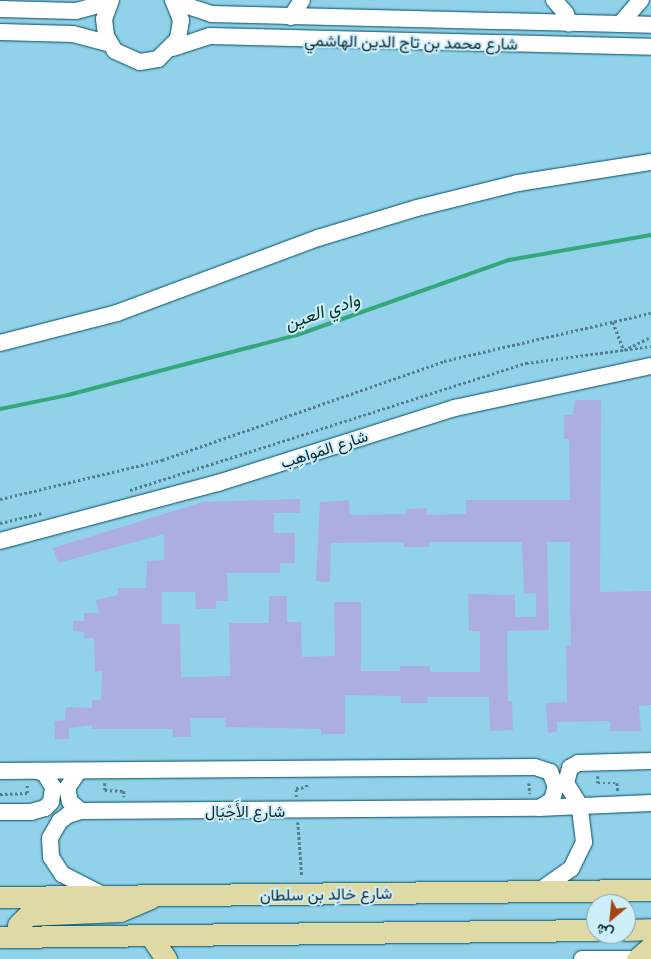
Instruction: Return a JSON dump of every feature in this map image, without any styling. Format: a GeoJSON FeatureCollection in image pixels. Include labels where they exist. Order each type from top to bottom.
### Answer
{"type":"FeatureCollection","features":[{"type":"Feature","properties":{"kind":"main road","name":"شارع خالِد بن سلطان"},"geometry":{"type":"LineString","coordinates":[[0,896],[651,890]]}},
{"type":"Feature","properties":{"kind":"main road"},"geometry":{"type":"LineString","coordinates":[[10,936],[20,920],[28,915],[120,911],[154,895]]}},
{"type":"Feature","properties":{"kind":"main road"},"geometry":{"type":"LineString","coordinates":[[636,930],[651,929]]}},
{"type":"Feature","properties":{"kind":"main road"},"geometry":{"type":"LineString","coordinates":[[10,936],[586,930]]}},
{"type":"Feature","properties":{"kind":"main road"},"geometry":{"type":"LineString","coordinates":[[150,935],[166,959]]}},
{"type":"Feature","properties":{"kind":"main road"},"geometry":{"type":"LineString","coordinates":[[637,959],[651,947]]}},
{"type":"Feature","properties":{"kind":"street"},"geometry":{"type":"LineString","coordinates":[[291,17],[302,0]]}},
{"type":"Feature","properties":{"kind":"street"},"geometry":{"type":"LineString","coordinates":[[554,0],[569,24]]}},
{"type":"Feature","properties":{"kind":"street"},"geometry":{"type":"LineString","coordinates":[[620,24],[642,0],[651,13]]}},
{"type":"Feature","properties":{"kind":"street"},"geometry":{"type":"LineString","coordinates":[[0,9],[76,11],[110,1],[104,28],[110,44]]}},
{"type":"Feature","properties":{"kind":"street"},"geometry":{"type":"LineString","coordinates":[[173,48],[181,30],[174,1]]}},
{"type":"Feature","properties":{"kind":"street","name":"شارع محمد بن تاج الدين الهاشمي"},"geometry":{"type":"LineString","coordinates":[[174,1],[211,14],[651,25]]}},
{"type":"Feature","properties":{"kind":"street"},"geometry":{"type":"LineString","coordinates":[[0,32],[73,34],[110,44]]}},
{"type":"Feature","properties":{"kind":"street","name":"شارع محمد بن تاج الدين الهاشمي"},"geometry":{"type":"LineString","coordinates":[[110,44],[123,56],[140,62],[158,59],[173,48],[210,36],[651,47]]}},
{"type":"Feature","properties":{"kind":"street"},"geometry":{"type":"LineString","coordinates":[[0,343],[117,313],[318,238],[417,208],[518,183],[651,162]]}},
{"type":"Feature","properties":{"kind":"street","name":"شارع المَواهِب"},"geometry":{"type":"LineString","coordinates":[[0,541],[218,482],[455,408],[651,366]]}},
{"type":"Feature","properties":{"kind":"street"},"geometry":{"type":"LineString","coordinates":[[539,891],[571,869],[582,852],[584,832],[579,804],[568,790],[566,776],[578,763],[651,761]]}},
{"type":"Feature","properties":{"kind":"street"},"geometry":{"type":"LineString","coordinates":[[0,771],[536,766],[550,772],[556,786],[552,800],[534,808]]}},
{"type":"Feature","properties":{"kind":"street"},"geometry":{"type":"LineString","coordinates":[[0,812],[31,812],[46,808],[50,802],[53,787],[50,780],[32,771]]}},
{"type":"Feature","properties":{"kind":"street"},"geometry":{"type":"LineString","coordinates":[[79,771],[67,788],[70,802],[81,811]]}},
{"type":"Feature","properties":{"kind":"street","name":"شارع الأَجْيَال"},"geometry":{"type":"LineString","coordinates":[[103,895],[62,874],[51,857],[50,838],[54,828],[68,815],[81,811],[534,808],[579,804],[651,803]]}},
{"type":"Feature","properties":{"kind":"street"},"geometry":{"type":"LineString","coordinates":[[582,959],[642,959]]}},
{"type":"Feature","properties":{"kind":"path"},"geometry":{"type":"LineString","coordinates":[[0,500],[162,460],[444,362],[651,313]]}},
{"type":"Feature","properties":{"kind":"path"},"geometry":{"type":"LineString","coordinates":[[613,322],[624,350]]}},
{"type":"Feature","properties":{"kind":"path"},"geometry":{"type":"LineString","coordinates":[[624,350],[651,337]]}},
{"type":"Feature","properties":{"kind":"path"},"geometry":{"type":"LineString","coordinates":[[124,492],[508,368],[651,346]]}},
{"type":"Feature","properties":{"kind":"path"},"geometry":{"type":"LineString","coordinates":[[0,523],[46,512]]}},
{"type":"Feature","properties":{"kind":"path"},"geometry":{"type":"LineString","coordinates":[[598,762],[598,783],[617,783],[618,803]]}},
{"type":"Feature","properties":{"kind":"path"},"geometry":{"type":"LineString","coordinates":[[303,894],[296,788],[306,787],[307,768]]}},
{"type":"Feature","properties":{"kind":"path"},"geometry":{"type":"LineString","coordinates":[[0,794],[27,793],[32,771]]}},
{"type":"Feature","properties":{"kind":"path"},"geometry":{"type":"LineString","coordinates":[[106,771],[105,790],[124,791],[123,811]]}},
{"type":"Feature","properties":{"kind":"path"},"geometry":{"type":"LineString","coordinates":[[522,783],[530,783],[534,808]]}},
{"type":"Feature","properties":{"kind":"building"},"geometry":{"type":"Polygon","coordinates":[[[575,400],[601,400],[600,592],[651,591],[651,705],[639,706],[641,731],[610,731],[610,721],[557,722],[557,732],[548,733],[546,703],[567,702],[566,645],[571,645],[570,542],[547,542],[549,630],[507,631],[508,701],[512,701],[513,730],[490,731],[489,697],[427,697],[428,703],[401,703],[401,696],[345,695],[345,734],[321,734],[321,729],[226,727],[225,718],[190,718],[191,737],[173,737],[173,729],[92,729],[92,725],[69,728],[69,739],[55,739],[54,721],[65,720],[66,707],[92,708],[92,700],[101,700],[102,671],[95,672],[94,638],[84,638],[84,632],[73,631],[73,621],[84,621],[84,613],[99,613],[96,600],[118,595],[118,588],[146,588],[147,561],[164,560],[164,534],[58,563],[53,548],[203,502],[300,499],[300,513],[274,513],[274,533],[295,533],[295,563],[280,563],[280,573],[227,573],[228,601],[216,601],[216,609],[196,609],[195,592],[162,592],[162,624],[180,624],[181,677],[230,676],[229,623],[269,623],[269,596],[287,596],[287,622],[301,622],[302,657],[335,656],[334,602],[361,602],[361,671],[400,671],[400,666],[430,666],[430,672],[480,672],[480,631],[469,631],[468,594],[515,595],[515,617],[536,617],[536,593],[524,594],[522,542],[429,542],[429,547],[404,547],[404,542],[331,543],[330,582],[316,581],[320,502],[349,500],[350,515],[407,514],[406,509],[427,508],[427,515],[466,514],[466,500],[570,500],[569,439],[564,439],[564,415],[573,415],[575,400]]]}},
{"type":"Feature","properties":{"kind":"waterway","name":"وادي العين"},"geometry":{"type":"LineString","coordinates":[[0,409],[68,395],[297,335],[509,260],[651,235]]}}]}
